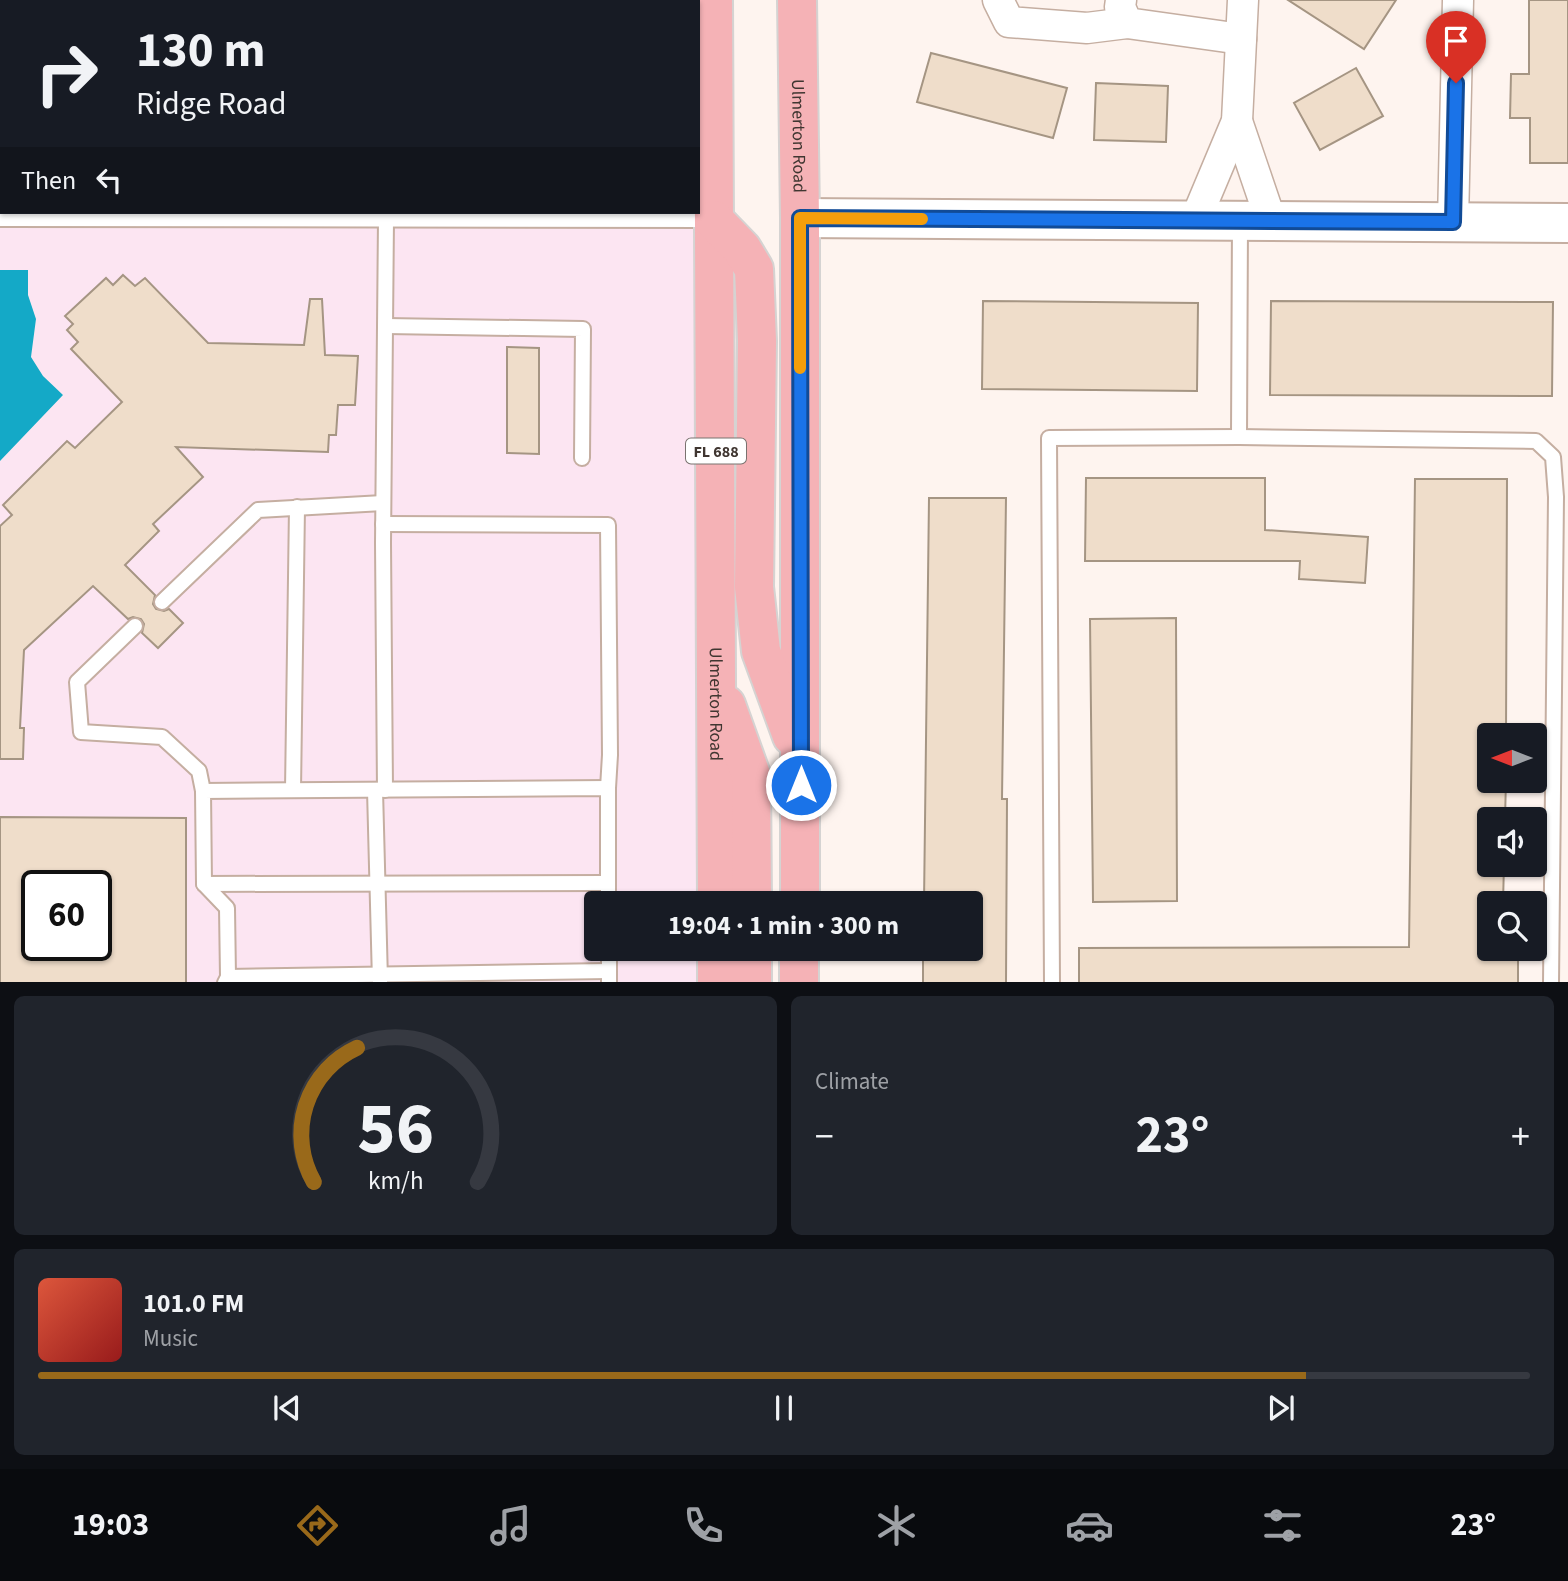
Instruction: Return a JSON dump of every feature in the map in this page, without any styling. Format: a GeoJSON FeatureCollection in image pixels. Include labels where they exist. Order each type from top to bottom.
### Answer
{"type":"FeatureCollection","features":[{"type":"Feature","properties":{"kind":"main road","name":"Ulmerton Road"},"geometry":{"type":"LineString","coordinates":[[713,0],[717,891]]}},
{"type":"Feature","properties":{"kind":"main road","name":"Ulmerton Road"},"geometry":{"type":"LineString","coordinates":[[797,0],[800,218],[800,891]]}},
{"type":"Feature","properties":{"kind":"main road"},"geometry":{"type":"LineString","coordinates":[[714,220],[742,249],[754,269],[757,341],[754,587],[761,651],[801,761]]}},
{"type":"Feature","properties":{"kind":"main road"},"geometry":{"type":"LineString","coordinates":[[717,680],[751,775],[752,891]]}},
{"type":"Feature","properties":{"kind":"main road"},"geometry":{"type":"LineString","coordinates":[[717,961],[717,982]]}},
{"type":"Feature","properties":{"kind":"main road"},"geometry":{"type":"LineString","coordinates":[[752,961],[752,982]]}},
{"type":"Feature","properties":{"kind":"main road"},"geometry":{"type":"LineString","coordinates":[[799,961],[799,982]]}},
{"type":"Feature","properties":{"kind":"street"},"geometry":{"type":"LineString","coordinates":[[998,0],[1009,22],[1027,25],[1087,28],[1124,12],[1241,39]]}},
{"type":"Feature","properties":{"kind":"street"},"geometry":{"type":"LineString","coordinates":[[1243,0],[1237,121],[1255,221]]}},
{"type":"Feature","properties":{"kind":"street"},"geometry":{"type":"LineString","coordinates":[[1453,222],[1458,0]]}},
{"type":"Feature","properties":{"kind":"street"},"geometry":{"type":"LineString","coordinates":[[1195,221],[1237,121]]}},
{"type":"Feature","properties":{"kind":"street"},"geometry":{"type":"LineString","coordinates":[[800,218],[1568,223]]}},
{"type":"Feature","properties":{"kind":"lane"},"geometry":{"type":"LineString","coordinates":[[0,219],[714,220]]}},
{"type":"Feature","properties":{"kind":"lane"},"geometry":{"type":"LineString","coordinates":[[380,978],[378,883],[386,219]]}},
{"type":"Feature","properties":{"kind":"lane"},"geometry":{"type":"LineString","coordinates":[[1239,437],[1255,221]]}},
{"type":"Feature","properties":{"kind":"lane"},"geometry":{"type":"LineString","coordinates":[[386,326],[583,329],[582,458]]}},
{"type":"Feature","properties":{"kind":"lane"},"geometry":{"type":"LineString","coordinates":[[1052,982],[1049,438],[1239,437],[1536,441],[1553,457],[1556,497],[1550,982]]}},
{"type":"Feature","properties":{"kind":"lane"},"geometry":{"type":"LineString","coordinates":[[162,602],[258,510],[383,503]]}},
{"type":"Feature","properties":{"kind":"lane"},"geometry":{"type":"LineString","coordinates":[[293,790],[297,508]]}},
{"type":"Feature","properties":{"kind":"lane"},"geometry":{"type":"LineString","coordinates":[[383,524],[608,525],[608,891]]}},
{"type":"Feature","properties":{"kind":"lane"},"geometry":{"type":"LineString","coordinates":[[135,626],[77,682],[81,732],[162,737],[199,771],[204,791],[205,884],[226,908],[226,980],[609,977]]}},
{"type":"Feature","properties":{"kind":"lane"},"geometry":{"type":"LineString","coordinates":[[204,791],[608,788]]}},
{"type":"Feature","properties":{"kind":"lane"},"geometry":{"type":"LineString","coordinates":[[205,884],[608,883]]}},
{"type":"Feature","properties":{"kind":"shaded area"},"geometry":{"type":"Polygon","coordinates":[[[0,214],[697,214],[699,669],[695,670],[699,683],[699,891],[584,891],[584,961],[699,961],[699,982],[0,982],[0,461],[63,395],[43,376],[31,357],[36,319],[28,295],[28,271],[0,270],[0,214]]]}},
{"type":"Feature","properties":{"kind":"water"},"geometry":{"type":"Polygon","coordinates":[[[0,270],[28,270],[28,295],[36,319],[31,357],[43,376],[63,395],[0,461],[0,270]]]}},
{"type":"Feature","properties":{"kind":"building"},"geometry":{"type":"Polygon","coordinates":[[[1288,0],[1396,0],[1364,49],[1288,0]]]}},
{"type":"Feature","properties":{"kind":"building"},"geometry":{"type":"Polygon","coordinates":[[[1529,0],[1568,0],[1568,163],[1530,163],[1530,118],[1510,118],[1511,74],[1529,74],[1529,0]]]}},
{"type":"Feature","properties":{"kind":"building"},"geometry":{"type":"Polygon","coordinates":[[[931,53],[1067,88],[1053,138],[917,102],[931,53]]]}},
{"type":"Feature","properties":{"kind":"building"},"geometry":{"type":"Polygon","coordinates":[[[1356,68],[1383,116],[1320,150],[1294,103],[1356,68]]]}},
{"type":"Feature","properties":{"kind":"building"},"geometry":{"type":"Polygon","coordinates":[[[1096,83],[1168,86],[1166,142],[1094,140],[1096,83]]]}},
{"type":"Feature","properties":{"kind":"building"},"geometry":{"type":"Polygon","coordinates":[[[123,275],[135,286],[145,278],[208,343],[304,345],[310,299],[322,299],[325,355],[358,356],[355,405],[338,405],[336,435],[329,435],[328,452],[176,447],[203,477],[153,524],[159,531],[125,565],[155,595],[153,604],[156,609],[169,609],[183,623],[158,648],[142,633],[144,624],[141,619],[128,619],[93,586],[24,650],[20,728],[24,728],[23,759],[0,759],[0,526],[12,515],[3,505],[67,441],[75,448],[122,402],[71,349],[78,342],[67,330],[73,324],[65,316],[106,278],[113,285],[123,275]]]}},
{"type":"Feature","properties":{"kind":"building"},"geometry":{"type":"Polygon","coordinates":[[[983,301],[1198,303],[1197,391],[982,389],[983,301]]]}},
{"type":"Feature","properties":{"kind":"building"},"geometry":{"type":"Polygon","coordinates":[[[1271,301],[1553,302],[1552,396],[1270,395],[1271,301]]]}},
{"type":"Feature","properties":{"kind":"building"},"geometry":{"type":"Polygon","coordinates":[[[507,347],[539,348],[539,454],[507,453],[507,347]]]}},
{"type":"Feature","properties":{"kind":"building"},"geometry":{"type":"Polygon","coordinates":[[[1086,478],[1265,478],[1265,530],[1368,537],[1365,583],[1299,579],[1300,561],[1085,561],[1086,478]]]}},
{"type":"Feature","properties":{"kind":"building"},"geometry":{"type":"Polygon","coordinates":[[[1415,479],[1507,479],[1506,723],[1477,723],[1477,793],[1506,793],[1505,807],[1477,807],[1477,877],[1504,877],[1503,891],[1477,891],[1477,961],[1518,961],[1518,982],[1079,982],[1079,948],[1409,947],[1415,479]]]}},
{"type":"Feature","properties":{"kind":"building"},"geometry":{"type":"Polygon","coordinates":[[[929,498],[1006,498],[1002,799],[1007,799],[1006,982],[923,982],[923,961],[983,961],[983,891],[924,891],[929,498]]]}},
{"type":"Feature","properties":{"kind":"building"},"geometry":{"type":"Polygon","coordinates":[[[1176,618],[1177,901],[1093,902],[1090,619],[1176,618]]]}},
{"type":"Feature","properties":{"kind":"building"},"geometry":{"type":"Polygon","coordinates":[[[0,817],[186,818],[186,982],[0,982],[0,817]]]}},
{"type":"Feature","properties":{"kind":"slow traffic"},"geometry":{"type":"LineString","coordinates":[[800,368],[800,218],[922,219]]}},
{"type":"Feature","properties":{"kind":"route"},"geometry":{"type":"LineString","coordinates":[[801,785],[800,218],[1453,222],[1456,83]]}}]}
